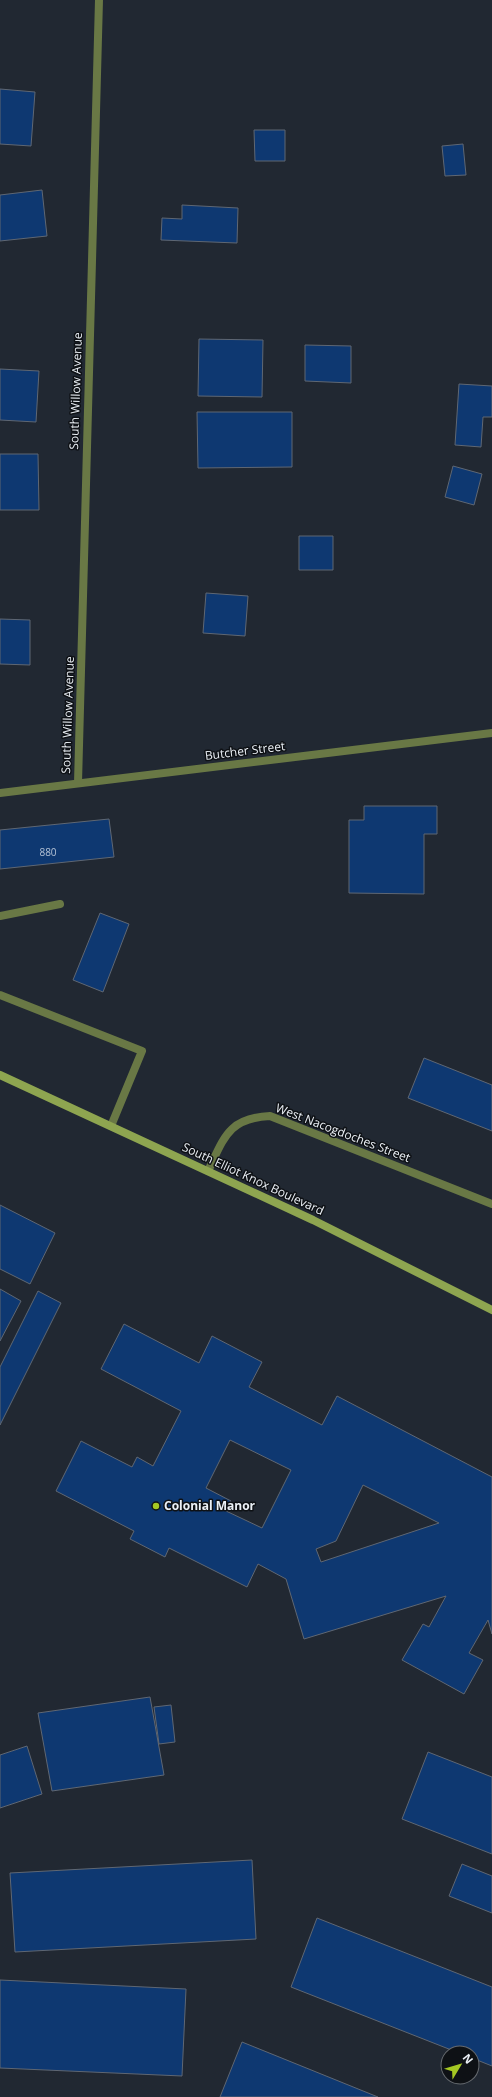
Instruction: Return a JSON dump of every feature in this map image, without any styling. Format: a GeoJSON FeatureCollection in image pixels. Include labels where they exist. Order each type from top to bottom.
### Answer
{"type":"FeatureCollection","features":[{"type":"Feature","properties":{"kind":"main road","name":"South Elliot Knox Boulevard"},"geometry":{"type":"LineString","coordinates":[[0,1075],[313,1220],[492,1310]]}},
{"type":"Feature","properties":{"kind":"street","name":"South Willow Avenue"},"geometry":{"type":"LineString","coordinates":[[78,783],[98,0]]}},
{"type":"Feature","properties":{"kind":"street","name":"Butcher Street"},"geometry":{"type":"LineString","coordinates":[[0,793],[492,733]]}},
{"type":"Feature","properties":{"kind":"street"},"geometry":{"type":"LineString","coordinates":[[0,916],[60,904]]}},
{"type":"Feature","properties":{"kind":"street"},"geometry":{"type":"LineString","coordinates":[[0,995],[142,1051],[111,1126]]}},
{"type":"Feature","properties":{"kind":"street","name":"West Nacogdoches Street"},"geometry":{"type":"LineString","coordinates":[[208,1171],[227,1133],[239,1122],[256,1116],[270,1116],[492,1204]]}},
{"type":"Feature","properties":{"kind":"building"},"geometry":{"type":"Polygon","coordinates":[[[0,89],[35,92],[31,146],[0,144],[0,89]]]}},
{"type":"Feature","properties":{"kind":"building"},"geometry":{"type":"Polygon","coordinates":[[[254,130],[285,130],[285,161],[255,161],[254,130]]]}},
{"type":"Feature","properties":{"kind":"building"},"geometry":{"type":"Polygon","coordinates":[[[463,144],[466,175],[445,176],[442,146],[463,144]]]}},
{"type":"Feature","properties":{"kind":"building"},"geometry":{"type":"Polygon","coordinates":[[[42,190],[47,236],[0,241],[0,195],[42,190]]]}},
{"type":"Feature","properties":{"kind":"building"},"geometry":{"type":"Polygon","coordinates":[[[182,205],[238,208],[237,243],[161,240],[162,218],[182,219],[182,205]]]}},
{"type":"Feature","properties":{"kind":"building"},"geometry":{"type":"Polygon","coordinates":[[[199,339],[263,340],[262,397],[198,396],[199,339]]]}},
{"type":"Feature","properties":{"kind":"building"},"geometry":{"type":"Polygon","coordinates":[[[305,345],[351,346],[351,383],[305,381],[305,345]]]}},
{"type":"Feature","properties":{"kind":"building"},"geometry":{"type":"Polygon","coordinates":[[[0,369],[39,371],[36,422],[0,420],[0,369]]]}},
{"type":"Feature","properties":{"kind":"building"},"geometry":{"type":"Polygon","coordinates":[[[459,384],[492,386],[492,417],[483,417],[481,447],[455,445],[459,384]]]}},
{"type":"Feature","properties":{"kind":"building"},"geometry":{"type":"Polygon","coordinates":[[[197,412],[292,412],[292,467],[198,468],[197,412]]]}},
{"type":"Feature","properties":{"kind":"building"},"geometry":{"type":"Polygon","coordinates":[[[0,454],[38,454],[39,510],[0,510],[0,454]]]}},
{"type":"Feature","properties":{"kind":"building"},"geometry":{"type":"Polygon","coordinates":[[[453,466],[482,474],[474,505],[445,497],[453,466]]]}},
{"type":"Feature","properties":{"kind":"building"},"geometry":{"type":"Polygon","coordinates":[[[299,536],[333,536],[333,570],[299,570],[299,536]]]}},
{"type":"Feature","properties":{"kind":"building"},"geometry":{"type":"Polygon","coordinates":[[[206,593],[248,596],[245,636],[203,633],[206,593]]]}},
{"type":"Feature","properties":{"kind":"building"},"geometry":{"type":"Polygon","coordinates":[[[0,619],[30,620],[30,665],[0,664],[0,619]]]}},
{"type":"Feature","properties":{"kind":"building"},"geometry":{"type":"Polygon","coordinates":[[[364,806],[437,806],[437,834],[424,834],[424,894],[349,893],[349,820],[364,820],[364,806]]]}},
{"type":"Feature","properties":{"kind":"building"},"geometry":{"type":"Polygon","coordinates":[[[109,819],[114,857],[0,869],[0,830],[109,819]]]}},
{"type":"Feature","properties":{"kind":"building"},"geometry":{"type":"Polygon","coordinates":[[[100,913],[129,924],[103,992],[73,980],[100,913]]]}},
{"type":"Feature","properties":{"kind":"building"},"geometry":{"type":"Polygon","coordinates":[[[424,1058],[492,1085],[492,1131],[408,1098],[424,1058]]]}},
{"type":"Feature","properties":{"kind":"building"},"geometry":{"type":"Polygon","coordinates":[[[0,1205],[55,1233],[30,1284],[0,1269],[0,1205]]]}},
{"type":"Feature","properties":{"kind":"building"},"geometry":{"type":"Polygon","coordinates":[[[0,1289],[21,1301],[0,1341],[0,1289]]]}},
{"type":"Feature","properties":{"kind":"building"},"geometry":{"type":"Polygon","coordinates":[[[38,1291],[61,1303],[0,1425],[0,1367],[38,1291]]]}},
{"type":"Feature","properties":{"kind":"building","name":"Colonial Manor"},"geometry":{"type":"Polygon","coordinates":[[[124,1324],[199,1363],[212,1336],[262,1362],[249,1387],[322,1425],[337,1396],[492,1477],[492,1634],[488,1620],[469,1653],[483,1660],[464,1694],[402,1660],[423,1624],[429,1627],[446,1596],[304,1639],[286,1579],[258,1564],[247,1587],[169,1548],[165,1557],[130,1539],[134,1531],[56,1491],[81,1441],[132,1467],[137,1457],[153,1466],[181,1411],[101,1369],[124,1324]],[[230,1440],[206,1488],[231,1501],[226,1511],[262,1528],[291,1470],[230,1440]],[[363,1485],[336,1541],[316,1549],[321,1562],[439,1523],[363,1485]]]}},
{"type":"Feature","properties":{"kind":"building"},"geometry":{"type":"Polygon","coordinates":[[[150,1697],[164,1775],[52,1791],[38,1713],[150,1697]]]}},
{"type":"Feature","properties":{"kind":"building"},"geometry":{"type":"Polygon","coordinates":[[[171,1705],[175,1742],[159,1744],[154,1707],[171,1705]]]}},
{"type":"Feature","properties":{"kind":"building"},"geometry":{"type":"Polygon","coordinates":[[[27,1746],[42,1794],[0,1808],[0,1755],[27,1746]]]}},
{"type":"Feature","properties":{"kind":"building"},"geometry":{"type":"Polygon","coordinates":[[[428,1752],[492,1777],[492,1854],[402,1819],[428,1752]]]}},
{"type":"Feature","properties":{"kind":"building"},"geometry":{"type":"Polygon","coordinates":[[[252,1860],[256,1939],[15,1952],[10,1873],[252,1860]]]}},
{"type":"Feature","properties":{"kind":"building"},"geometry":{"type":"Polygon","coordinates":[[[462,1864],[492,1876],[492,1913],[449,1896],[462,1864]]]}},
{"type":"Feature","properties":{"kind":"building"},"geometry":{"type":"Polygon","coordinates":[[[317,1918],[492,1987],[492,2066],[480,2061],[480,2045],[440,2046],[291,1987],[317,1918]]]}},
{"type":"Feature","properties":{"kind":"building"},"geometry":{"type":"Polygon","coordinates":[[[0,1980],[186,1989],[182,2076],[0,2068],[0,1980]]]}},
{"type":"Feature","properties":{"kind":"building"},"geometry":{"type":"Polygon","coordinates":[[[242,2042],[378,2097],[220,2097],[242,2042]]]}},
{"type":"Feature","properties":{"kind":"place","name":"Colonial Manor"},"geometry":{"type":"Point","coordinates":[156,1506]}}]}
